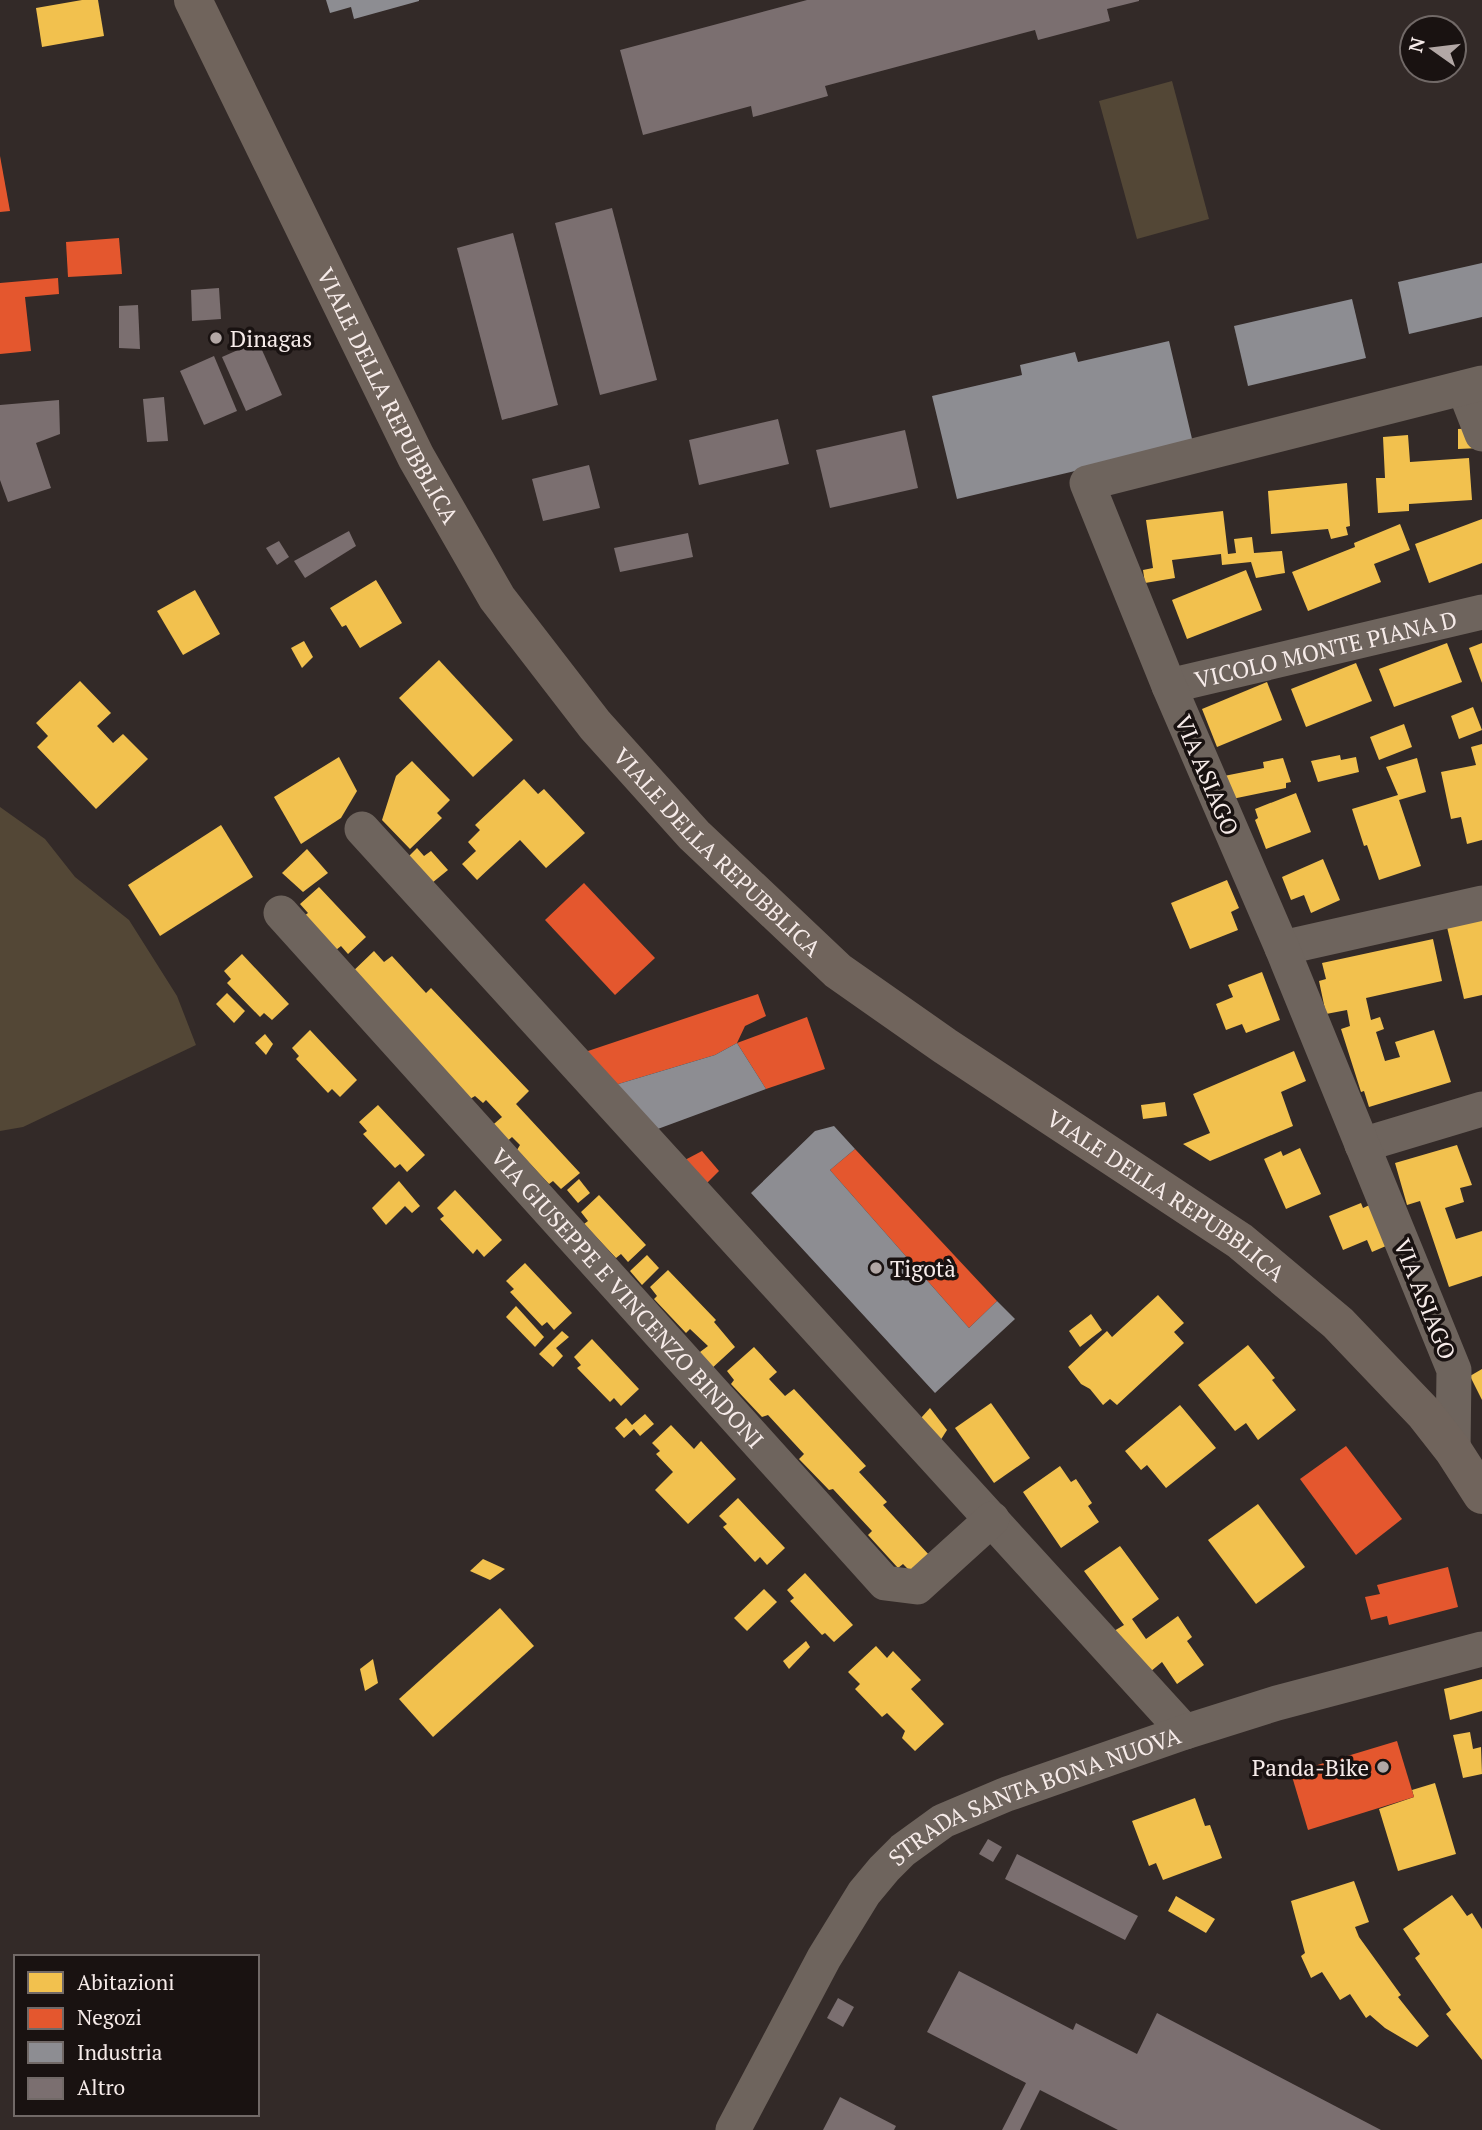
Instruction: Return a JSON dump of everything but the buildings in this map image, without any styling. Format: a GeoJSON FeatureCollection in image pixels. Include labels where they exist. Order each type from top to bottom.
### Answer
{"type":"FeatureCollection","features":[{"type":"Feature","properties":{"kind":"main road","name":"VIALE DELLA REPUBBLICA"},"geometry":{"type":"LineString","coordinates":[[193,0],[416,457],[498,598],[595,724],[694,835],[838,971],[945,1046],[1240,1241],[1338,1323],[1395,1381],[1453,1450],[1482,1495]]}},
{"type":"Feature","properties":{"kind":"street","name":"VIA ASIAGO"},"geometry":{"type":"LineString","coordinates":[[1453,1450],[1468,1363],[1362,1145],[1282,948],[1169,686],[1087,483],[1473,385]]}},
{"type":"Feature","properties":{"kind":"street"},"geometry":{"type":"LineString","coordinates":[[1473,385],[1482,433]]}},
{"type":"Feature","properties":{"kind":"street","name":"VICOLO MONTE PIANA D"},"geometry":{"type":"LineString","coordinates":[[1169,686],[1482,612]]}},
{"type":"Feature","properties":{"kind":"street"},"geometry":{"type":"LineString","coordinates":[[362,829],[1185,1732]]}},
{"type":"Feature","properties":{"kind":"street"},"geometry":{"type":"LineString","coordinates":[[1282,948],[1482,903]]}},
{"type":"Feature","properties":{"kind":"street","name":"VIA GIUSEPPE E VINCENZO BINDONI"},"geometry":{"type":"LineString","coordinates":[[281,913],[885,1583],[917,1587],[992,1519]]}},
{"type":"Feature","properties":{"kind":"street"},"geometry":{"type":"LineString","coordinates":[[1362,1145],[1482,1109]]}},
{"type":"Feature","properties":{"kind":"street","name":"STRADA SANTA BONA NUOVA"},"geometry":{"type":"LineString","coordinates":[[733,2130],[842,1925],[877,1877],[903,1850],[943,1821],[971,1808],[1185,1732],[1277,1703],[1482,1649]]}},
{"type":"Feature","properties":{"kind":"shaded area"},"geometry":{"type":"Polygon","coordinates":[[[1172,81],[1209,219],[1137,239],[1099,101],[1172,81]]]}},
{"type":"Feature","properties":{"kind":"shaded area"},"geometry":{"type":"Polygon","coordinates":[[[0,807],[45,839],[75,877],[129,920],[177,996],[196,1045],[23,1127],[0,1131],[0,807]]]}},
{"type":"Feature","properties":{"kind":"place","name":"Dinagas"},"geometry":{"type":"Point","coordinates":[216,338]}},
{"type":"Feature","properties":{"kind":"place","name":"Tigotà"},"geometry":{"type":"Point","coordinates":[876,1268]}},
{"type":"Feature","properties":{"kind":"place","name":"Panda-Bike"},"geometry":{"type":"Point","coordinates":[1383,1767]}}]}
